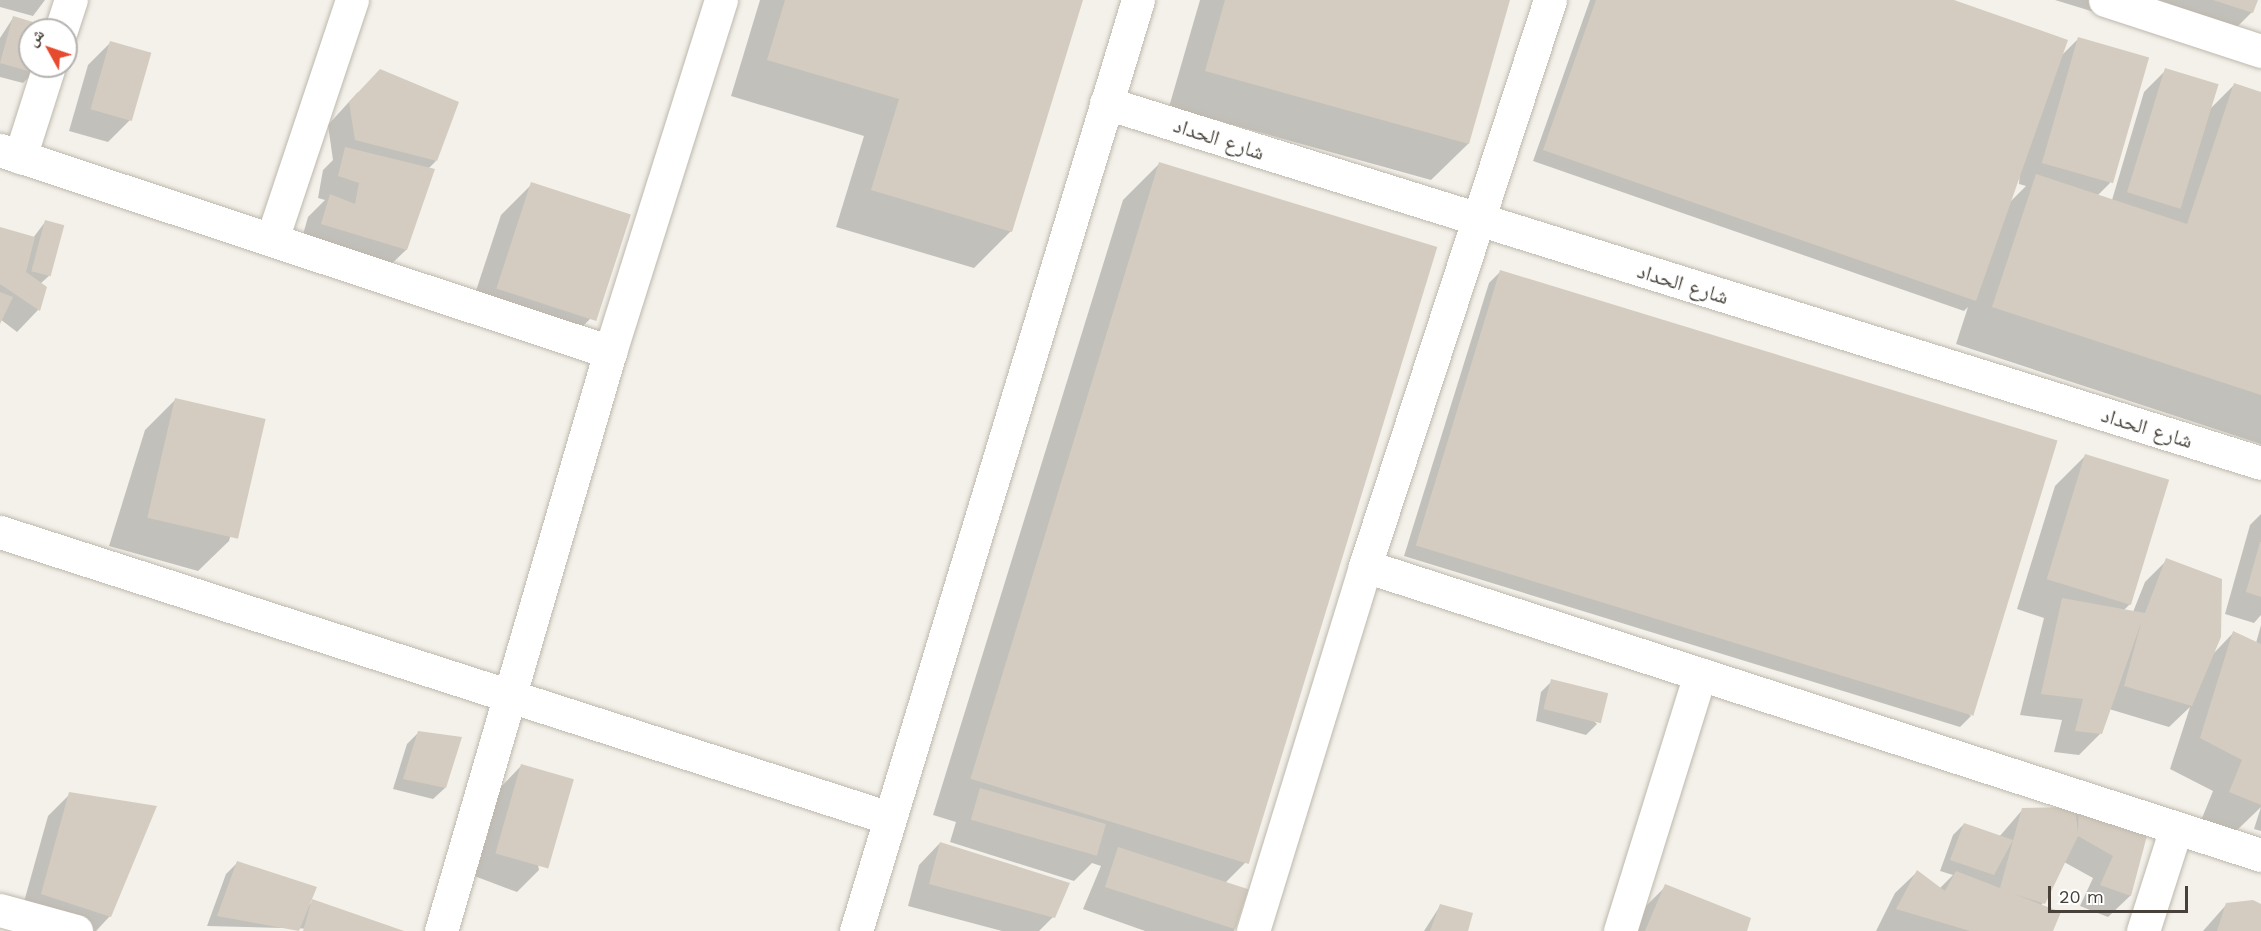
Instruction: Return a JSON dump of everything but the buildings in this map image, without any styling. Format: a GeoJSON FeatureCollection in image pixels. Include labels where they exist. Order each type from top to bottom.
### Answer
{"type":"FeatureCollection","features":[{"type":"Feature","properties":{"kind":"street"},"geometry":{"type":"LineString","coordinates":[[65,18],[71,0]]}},
{"type":"Feature","properties":{"kind":"street"},"geometry":{"type":"LineString","coordinates":[[272,239],[352,0]]}},
{"type":"Feature","properties":{"kind":"street"},"geometry":{"type":"LineString","coordinates":[[441,931],[514,696],[610,352],[721,0]]}},
{"type":"Feature","properties":{"kind":"street"},"geometry":{"type":"LineString","coordinates":[[856,931],[1138,0]]}},
{"type":"Feature","properties":{"kind":"street"},"geometry":{"type":"LineString","coordinates":[[1253,931],[1365,566],[1550,0]]}},
{"type":"Feature","properties":{"kind":"street"},"geometry":{"type":"LineString","coordinates":[[2105,0],[2261,51]]}},
{"type":"Feature","properties":{"kind":"street"},"geometry":{"type":"LineString","coordinates":[[44,78],[10,154],[610,352]]}},
{"type":"Feature","properties":{"kind":"street","name":"شارع الحداد"},"geometry":{"type":"LineString","coordinates":[[1106,103],[2261,463]]}},
{"type":"Feature","properties":{"kind":"street"},"geometry":{"type":"LineString","coordinates":[[0,532],[889,818]]}},
{"type":"Feature","properties":{"kind":"street"},"geometry":{"type":"LineString","coordinates":[[1365,566],[2261,855]]}},
{"type":"Feature","properties":{"kind":"street"},"geometry":{"type":"LineString","coordinates":[[1620,931],[1700,674]]}},
{"type":"Feature","properties":{"kind":"street"},"geometry":{"type":"LineString","coordinates":[[2143,931],[2176,828]]}},
{"type":"Feature","properties":{"kind":"street"},"geometry":{"type":"LineString","coordinates":[[0,909],[76,931]]}}]}
